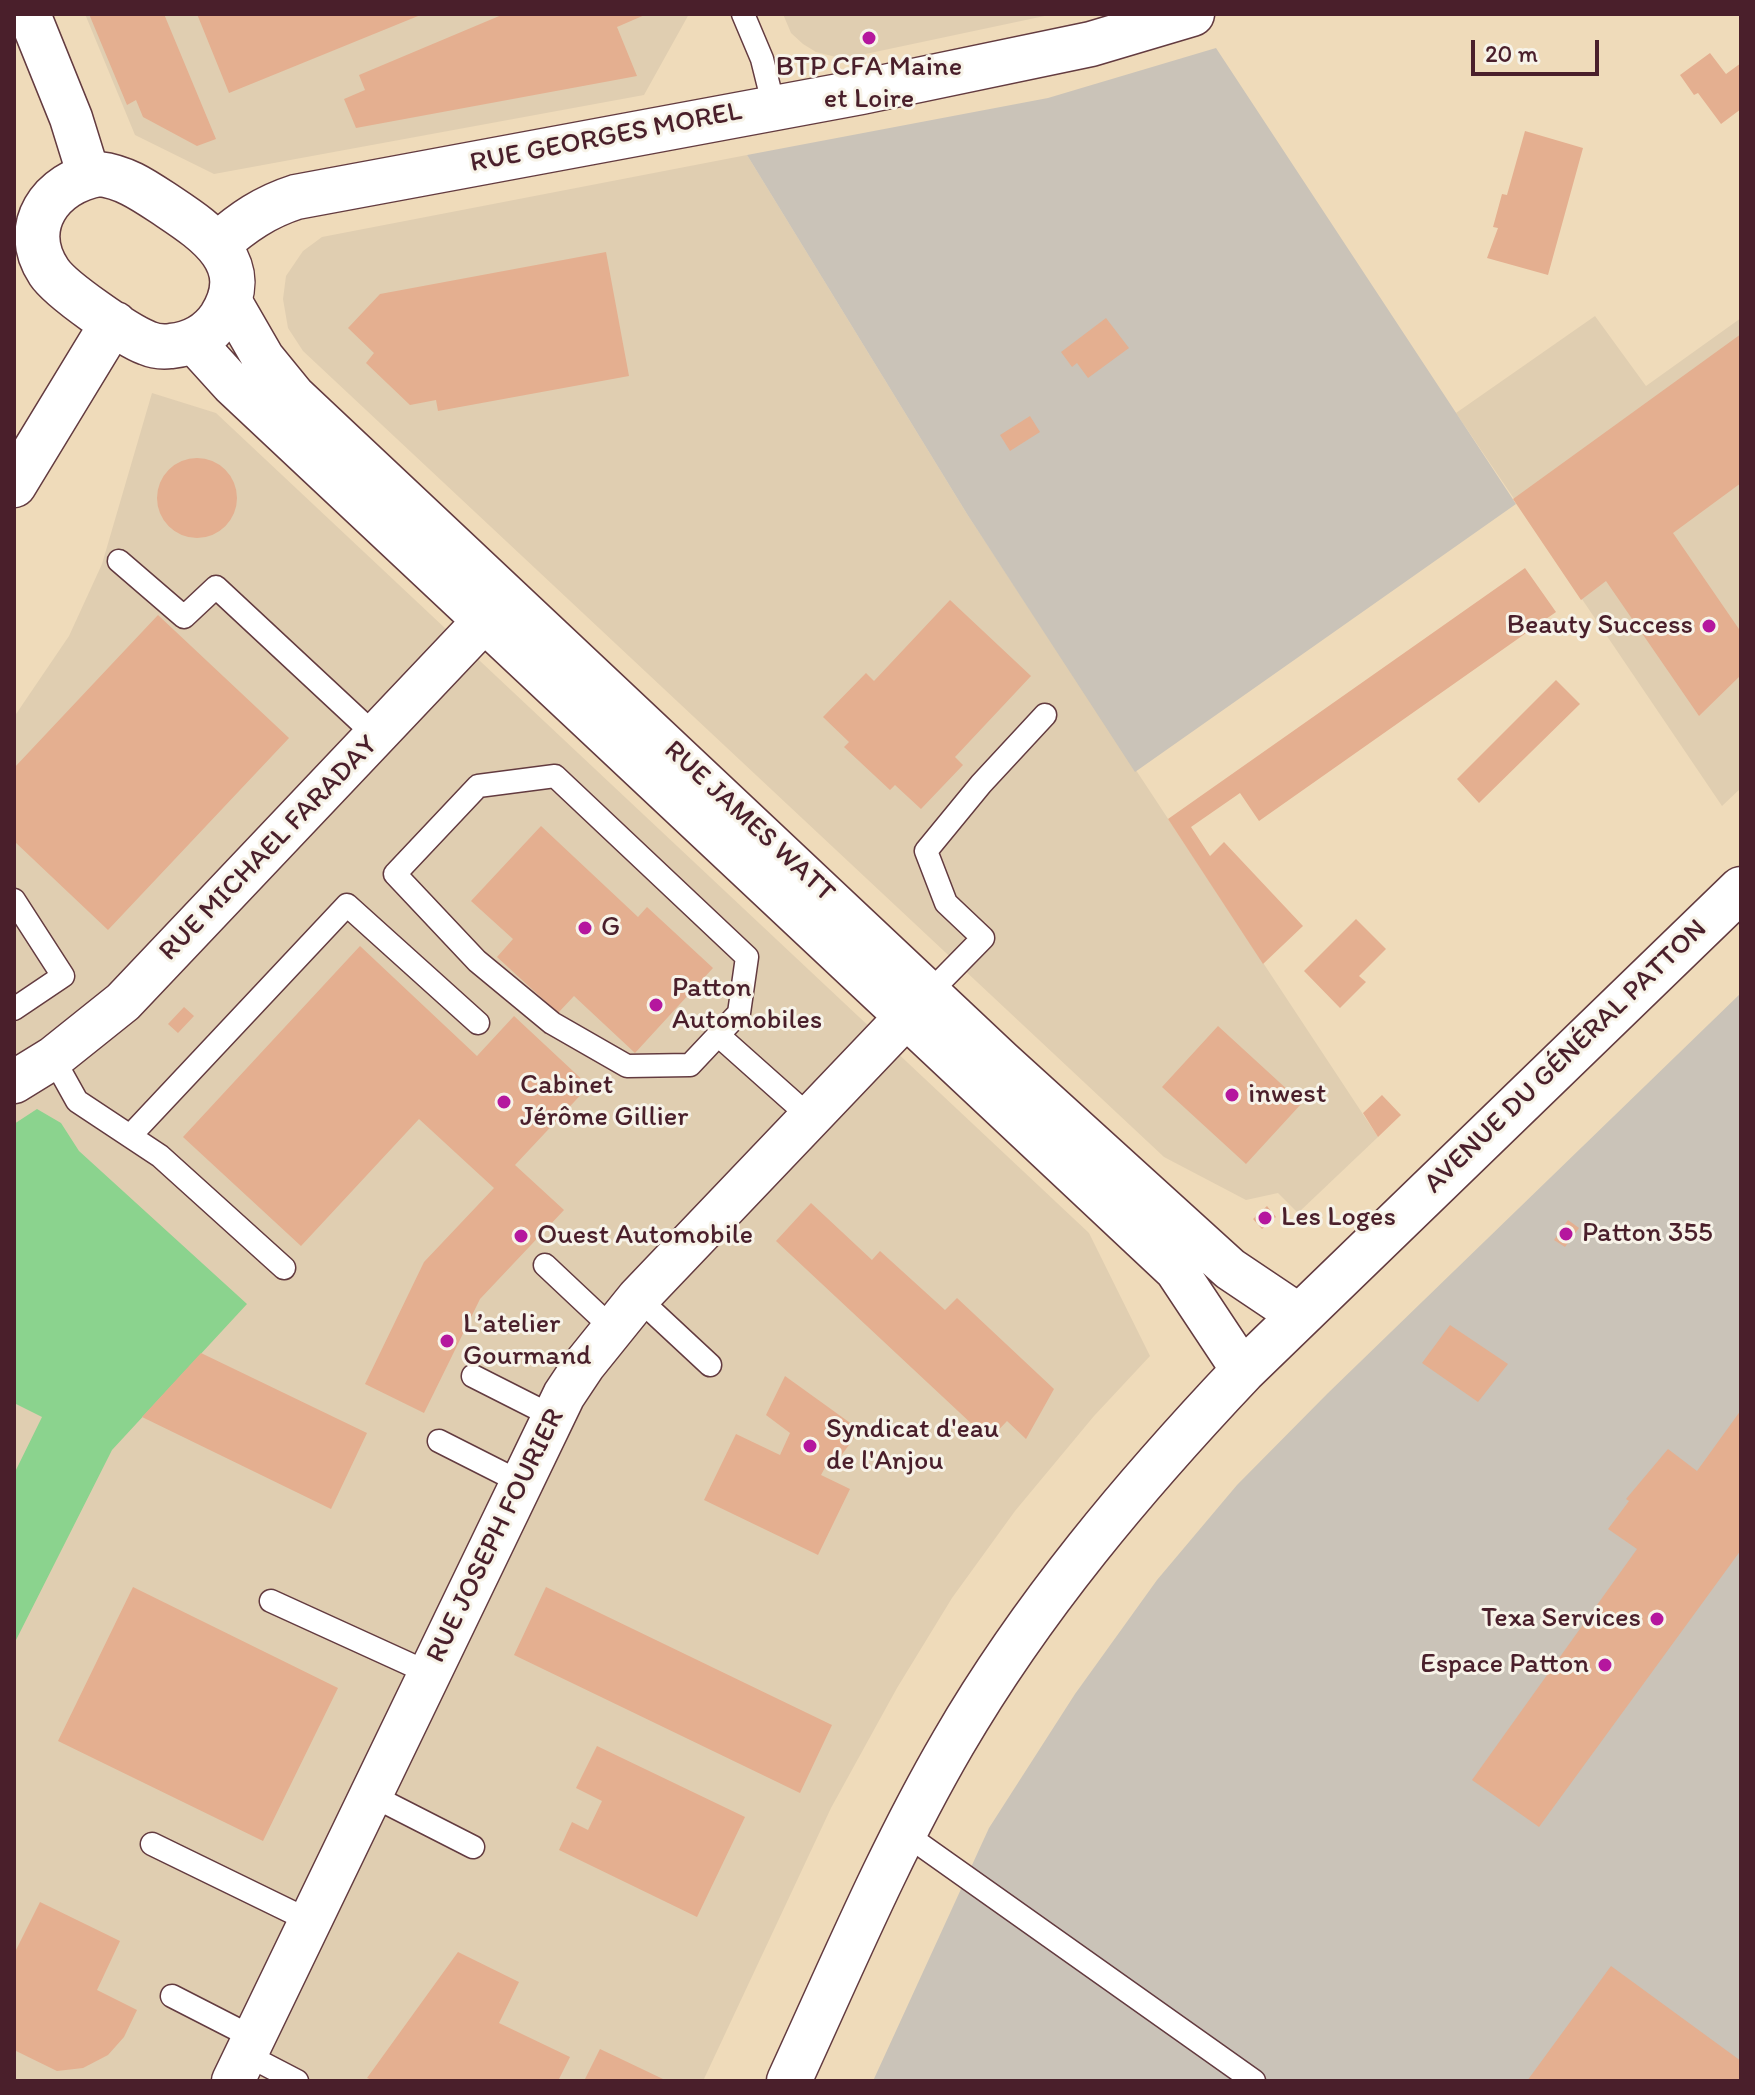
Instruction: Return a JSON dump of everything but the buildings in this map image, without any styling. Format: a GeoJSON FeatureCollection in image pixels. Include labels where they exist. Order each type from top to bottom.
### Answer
{"type":"FeatureCollection","features":[{"type":"Feature","properties":{"kind":"street"},"geometry":{"type":"LineString","coordinates":[[29,14],[71,118],[89,176]]}},
{"type":"Feature","properties":{"kind":"street","name":"RUE GEORGES MOREL"},"geometry":{"type":"LineString","coordinates":[[218,244],[254,215],[296,197],[861,92],[1091,44],[1192,14]]}},
{"type":"Feature","properties":{"kind":"street"},"geometry":{"type":"LineString","coordinates":[[89,176],[116,176],[132,183],[206,232],[218,244],[227,259],[231,276],[229,299],[216,325],[193,341],[167,347],[149,344],[115,324],[63,287],[26,251],[49,202],[67,184],[89,176]]}},
{"type":"Feature","properties":{"kind":"street","name":"RUE JAMES WATT"},"geometry":{"type":"LineString","coordinates":[[229,299],[276,377],[496,608]]}},
{"type":"Feature","properties":{"kind":"street"},"geometry":{"type":"LineString","coordinates":[[14,485],[115,324]]}},
{"type":"Feature","properties":{"kind":"street","name":"RUE JAMES WATT"},"geometry":{"type":"LineString","coordinates":[[193,341],[232,384],[496,608],[919,1004],[1176,1270],[1243,1371]]}},
{"type":"Feature","properties":{"kind":"street","name":"RUE MICHAEL FARADAY"},"geometry":{"type":"LineString","coordinates":[[14,1082],[53,1058],[123,1002],[496,608]]}},
{"type":"Feature","properties":{"kind":"street","name":"AVENUE DU GÉNÉRAL PATTON"},"geometry":{"type":"LineString","coordinates":[[789,2081],[904,1833],[953,1742],[1041,1611],[1103,1528],[1243,1371],[1741,889]]}},
{"type":"Feature","properties":{"kind":"street","name":"RUE JAMES WATT"},"geometry":{"type":"LineString","coordinates":[[919,1004],[1001,1061],[1230,1269],[1300,1316]]}},
{"type":"Feature","properties":{"kind":"street","name":"RUE JOSEPH FOURIER"},"geometry":{"type":"LineString","coordinates":[[244,2058],[554,1417],[584,1365],[625,1313],[919,1004]]}},
{"type":"Feature","properties":{"kind":"lane"},"geometry":{"type":"LineString","coordinates":[[743,14],[762,59],[774,107]]}},
{"type":"Feature","properties":{"kind":"lane"},"geometry":{"type":"LineString","coordinates":[[119,561],[184,617],[216,587],[376,736]]}},
{"type":"Feature","properties":{"kind":"lane"},"geometry":{"type":"LineString","coordinates":[[919,1004],[983,938],[946,903],[926,851],[981,784],[1045,715]]}},
{"type":"Feature","properties":{"kind":"lane"},"geometry":{"type":"LineString","coordinates":[[555,776],[747,957],[739,1013],[718,1035],[690,1065],[627,1066],[552,1023],[487,970],[395,874],[478,786],[555,776]]}},
{"type":"Feature","properties":{"kind":"lane"},"geometry":{"type":"LineString","coordinates":[[14,900],[63,976],[14,1009]]}},
{"type":"Feature","properties":{"kind":"lane"},"geometry":{"type":"LineString","coordinates":[[130,1136],[347,905],[478,1023]]}},
{"type":"Feature","properties":{"kind":"lane"},"geometry":{"type":"LineString","coordinates":[[718,1035],[810,1117]]}},
{"type":"Feature","properties":{"kind":"lane"},"geometry":{"type":"LineString","coordinates":[[53,1058],[77,1101],[160,1156],[284,1268]]}},
{"type":"Feature","properties":{"kind":"lane"},"geometry":{"type":"LineString","coordinates":[[545,1265],[710,1365]]}},
{"type":"Feature","properties":{"kind":"lane"},"geometry":{"type":"LineString","coordinates":[[473,1376],[554,1417]]}},
{"type":"Feature","properties":{"kind":"lane"},"geometry":{"type":"LineString","coordinates":[[439,1441],[522,1483]]}},
{"type":"Feature","properties":{"kind":"lane"},"geometry":{"type":"LineString","coordinates":[[271,1601],[429,1673]]}},
{"type":"Feature","properties":{"kind":"lane"},"geometry":{"type":"LineString","coordinates":[[371,1795],[473,1847]]}},
{"type":"Feature","properties":{"kind":"lane"},"geometry":{"type":"LineString","coordinates":[[904,1833],[1254,2081]]}},
{"type":"Feature","properties":{"kind":"lane"},"geometry":{"type":"LineString","coordinates":[[152,1844],[310,1921]]}},
{"type":"Feature","properties":{"kind":"lane"},"geometry":{"type":"LineString","coordinates":[[172,1996],[244,2058],[297,2081]]}},
{"type":"Feature","properties":{"kind":"shaded area"},"geometry":{"type":"Polygon","coordinates":[[[85,14],[689,14],[644,95],[214,174],[135,135],[85,14]]]}},
{"type":"Feature","properties":{"kind":"shaded area","name":"BTP CFA Maine et Loire"},"geometry":{"type":"Polygon","coordinates":[[[783,14],[1054,14],[856,56],[836,57],[816,52],[803,44],[791,33],[783,14]]]}},
{"type":"Feature","properties":{"kind":"shaded area"},"geometry":{"type":"Polygon","coordinates":[[[1216,48],[1516,504],[1135,772],[967,514],[747,155],[1048,98],[1216,48]]]}},
{"type":"Feature","properties":{"kind":"shaded area"},"geometry":{"type":"Polygon","coordinates":[[[747,155],[967,514],[1378,1137],[1298,1213],[1278,1193],[1246,1200],[1164,1157],[303,351],[288,328],[283,299],[286,276],[303,251],[322,237],[747,155]]]}},
{"type":"Feature","properties":{"kind":"shaded area"},"geometry":{"type":"Polygon","coordinates":[[[1595,316],[1646,386],[1741,318],[1741,788],[1722,806],[1456,413],[1595,316]]]}},
{"type":"Feature","properties":{"kind":"shaded area"},"geometry":{"type":"Polygon","coordinates":[[[152,393],[216,413],[1089,1233],[1150,1356],[1094,1416],[1015,1511],[952,1598],[897,1688],[831,1808],[703,2081],[14,2081],[14,717],[69,636],[102,564],[152,393]]]}},
{"type":"Feature","properties":{"kind":"shaded area"},"geometry":{"type":"Polygon","coordinates":[[[1741,993],[1741,2081],[873,2081],[989,1828],[1075,1694],[1157,1580],[1237,1485],[1328,1393],[1741,993]]]}},
{"type":"Feature","properties":{"kind":"green space"},"geometry":{"type":"Polygon","coordinates":[[[37,1109],[61,1123],[79,1151],[247,1304],[112,1450],[14,1644],[14,1474],[42,1417],[14,1403],[14,1124],[37,1109]]]}},
{"type":"Feature","properties":{"kind":"place","name":"BTP CFA Maine et Loire"},"geometry":{"type":"Point","coordinates":[869,38]}},
{"type":"Feature","properties":{"kind":"place","name":"Beauty Success"},"geometry":{"type":"Point","coordinates":[1709,626]}},
{"type":"Feature","properties":{"kind":"place","name":"G"},"geometry":{"type":"Point","coordinates":[585,928]}},
{"type":"Feature","properties":{"kind":"place","name":"Patton Automobiles"},"geometry":{"type":"Point","coordinates":[656,1005]}},
{"type":"Feature","properties":{"kind":"place","name":"inwest"},"geometry":{"type":"Point","coordinates":[1232,1095]}},
{"type":"Feature","properties":{"kind":"place","name":"Cabinet Jérôme Gillier"},"geometry":{"type":"Point","coordinates":[504,1102]}},
{"type":"Feature","properties":{"kind":"place","name":"Les Loges"},"geometry":{"type":"Point","coordinates":[1265,1218]}},
{"type":"Feature","properties":{"kind":"place","name":"Patton 355"},"geometry":{"type":"Point","coordinates":[1566,1234]}},
{"type":"Feature","properties":{"kind":"place","name":"Ouest Automobile"},"geometry":{"type":"Point","coordinates":[521,1236]}},
{"type":"Feature","properties":{"kind":"place","name":"L’atelier Gourmand"},"geometry":{"type":"Point","coordinates":[447,1341]}},
{"type":"Feature","properties":{"kind":"place","name":"Syndicat d'eau de l'Anjou"},"geometry":{"type":"Point","coordinates":[810,1446]}},
{"type":"Feature","properties":{"kind":"place","name":"Texa Services"},"geometry":{"type":"Point","coordinates":[1657,1619]}},
{"type":"Feature","properties":{"kind":"place","name":"Espace Patton"},"geometry":{"type":"Point","coordinates":[1605,1665]}}]}
